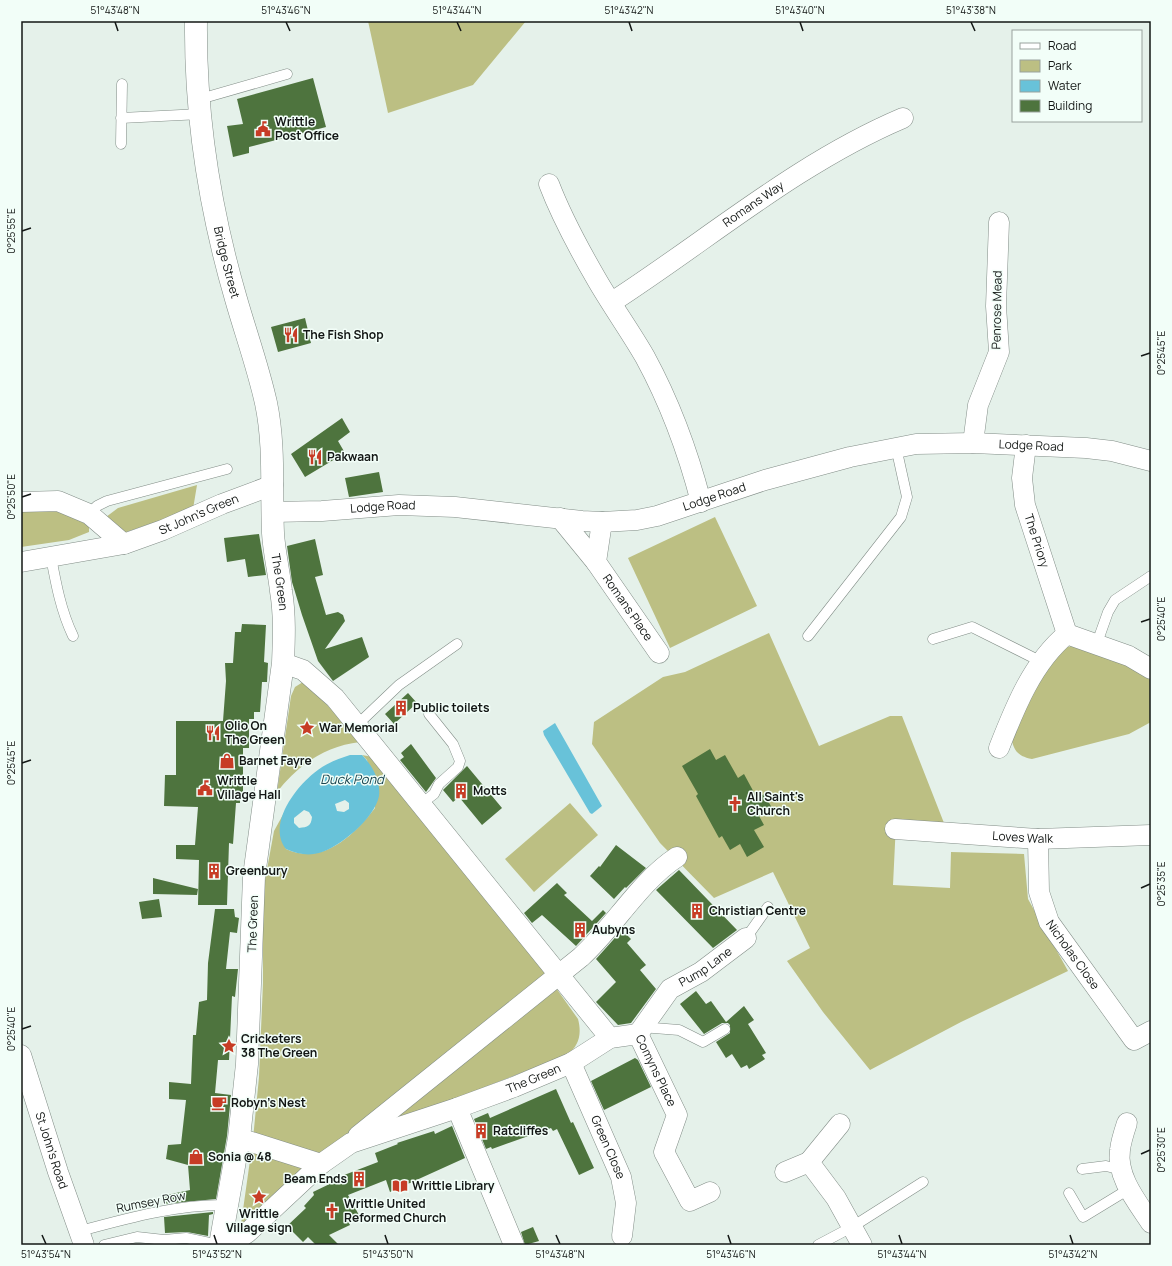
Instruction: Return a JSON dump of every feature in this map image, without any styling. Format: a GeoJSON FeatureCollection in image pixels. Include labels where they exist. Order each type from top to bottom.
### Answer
{"type":"FeatureCollection","features":[{"type":"Feature","properties":{"kind":"street","name":"Bridge Street"},"geometry":{"type":"LineString","coordinates":[[196,21],[200,106],[206,158],[220,238],[236,299],[260,376],[267,409],[271,431],[273,500]]}},
{"type":"Feature","properties":{"kind":"street","name":"Romans Way"},"geometry":{"type":"LineString","coordinates":[[612,302],[663,269],[814,163],[868,133],[903,118]]}},
{"type":"Feature","properties":{"kind":"street"},"geometry":{"type":"LineString","coordinates":[[549,184],[568,226],[597,281],[612,302],[661,387],[692,469],[701,502]]}},
{"type":"Feature","properties":{"kind":"street","name":"Penrose Mead"},"geometry":{"type":"LineString","coordinates":[[973,443],[978,405],[998,352],[996,306],[999,222]]}},
{"type":"Feature","properties":{"kind":"street","name":"Lodge Road"},"geometry":{"type":"LineString","coordinates":[[273,500],[322,511],[399,505],[455,506],[602,522],[637,520],[701,502],[765,480],[896,447],[916,444],[973,443],[1112,450],[1151,461]]}},
{"type":"Feature","properties":{"kind":"street","name":"The Priory"},"geometry":{"type":"LineString","coordinates":[[1026,446],[1022,478],[1025,505],[1067,634]]}},
{"type":"Feature","properties":{"kind":"street","name":"St John's Green"},"geometry":{"type":"LineString","coordinates":[[21,562],[124,544],[163,530],[222,504],[273,500]]}},
{"type":"Feature","properties":{"kind":"street","name":"The Green"},"geometry":{"type":"LineString","coordinates":[[219,1245],[228,1205],[239,1138],[247,1064],[254,876],[285,632],[282,593],[274,542],[273,500]]}},
{"type":"Feature","properties":{"kind":"street"},"geometry":{"type":"LineString","coordinates":[[21,502],[58,501],[89,514],[124,544]]}},
{"type":"Feature","properties":{"kind":"street","name":"Romans Place"},"geometry":{"type":"LineString","coordinates":[[560,518],[596,562],[659,653]]}},
{"type":"Feature","properties":{"kind":"street","name":"Romans Place"},"geometry":{"type":"LineString","coordinates":[[596,562],[602,522]]}},
{"type":"Feature","properties":{"kind":"street"},"geometry":{"type":"LineString","coordinates":[[999,748],[1014,708],[1054,645],[1067,634],[1097,643],[1129,656],[1151,669]]}},
{"type":"Feature","properties":{"kind":"street"},"geometry":{"type":"LineString","coordinates":[[282,663],[296,666],[316,680],[335,698],[610,1038]]}},
{"type":"Feature","properties":{"kind":"street","name":"Loves Walk"},"geometry":{"type":"LineString","coordinates":[[895,829],[1038,838],[1151,835]]}},
{"type":"Feature","properties":{"kind":"street","name":"Nicholas Close"},"geometry":{"type":"LineString","coordinates":[[1038,838],[1039,892],[1049,922],[1134,1040],[1151,1031]]}},
{"type":"Feature","properties":{"kind":"street","name":"The Green"},"geometry":{"type":"LineString","coordinates":[[229,1245],[247,1232],[321,1164],[351,1143],[596,943],[653,877],[666,864],[677,857]]}},
{"type":"Feature","properties":{"kind":"street","name":"Pump Lane"},"geometry":{"type":"LineString","coordinates":[[639,1031],[675,984],[701,972],[746,938]]}},
{"type":"Feature","properties":{"kind":"street","name":"Comyns Place"},"geometry":{"type":"LineString","coordinates":[[610,1038],[639,1031],[677,1115],[664,1152],[690,1201],[710,1192]]}},
{"type":"Feature","properties":{"kind":"street","name":"The Green"},"geometry":{"type":"LineString","coordinates":[[351,1143],[457,1108],[571,1062],[610,1038]]}},
{"type":"Feature","properties":{"kind":"street","name":"St John's Road"},"geometry":{"type":"LineString","coordinates":[[21,1055],[58,1172],[82,1238]]}},
{"type":"Feature","properties":{"kind":"street","name":"Green Close"},"geometry":{"type":"LineString","coordinates":[[571,1062],[621,1177],[626,1203],[622,1236]]}},
{"type":"Feature","properties":{"kind":"street"},"geometry":{"type":"LineString","coordinates":[[457,1108],[514,1245]]}},
{"type":"Feature","properties":{"kind":"street"},"geometry":{"type":"LineString","coordinates":[[1127,1123],[1119,1152],[1122,1170],[1129,1189],[1151,1224]]}},
{"type":"Feature","properties":{"kind":"street"},"geometry":{"type":"LineString","coordinates":[[785,1172],[809,1162],[840,1124]]}},
{"type":"Feature","properties":{"kind":"street"},"geometry":{"type":"LineString","coordinates":[[239,1138],[321,1164]]}},
{"type":"Feature","properties":{"kind":"street"},"geometry":{"type":"LineString","coordinates":[[809,1162],[836,1198],[862,1245]]}},
{"type":"Feature","properties":{"kind":"lane"},"geometry":{"type":"LineString","coordinates":[[121,118],[200,106],[288,74]]}},
{"type":"Feature","properties":{"kind":"lane"},"geometry":{"type":"LineString","coordinates":[[121,144],[122,84]]}},
{"type":"Feature","properties":{"kind":"lane"},"geometry":{"type":"LineString","coordinates":[[808,636],[901,517],[907,497],[896,447]]}},
{"type":"Feature","properties":{"kind":"lane"},"geometry":{"type":"LineString","coordinates":[[89,514],[97,506],[107,502],[227,469]]}},
{"type":"Feature","properties":{"kind":"lane"},"geometry":{"type":"LineString","coordinates":[[51,557],[58,596],[66,621],[73,636]]}},
{"type":"Feature","properties":{"kind":"lane"},"geometry":{"type":"LineString","coordinates":[[1097,643],[1108,612],[1115,600],[1151,576]]}},
{"type":"Feature","properties":{"kind":"lane"},"geometry":{"type":"LineString","coordinates":[[933,639],[972,627],[1042,662]]}},
{"type":"Feature","properties":{"kind":"lane"},"geometry":{"type":"LineString","coordinates":[[357,725],[399,685],[457,644]]}},
{"type":"Feature","properties":{"kind":"lane"},"geometry":{"type":"LineString","coordinates":[[421,804],[434,794],[439,784],[458,766],[460,761],[453,744],[429,714]]}},
{"type":"Feature","properties":{"kind":"lane"},"geometry":{"type":"LineString","coordinates":[[746,938],[768,907]]}},
{"type":"Feature","properties":{"kind":"lane"},"geometry":{"type":"LineString","coordinates":[[639,1031],[679,1030],[703,1042],[725,1029]]}},
{"type":"Feature","properties":{"kind":"lane"},"geometry":{"type":"LineString","coordinates":[[1082,1169],[1106,1166],[1122,1170]]}},
{"type":"Feature","properties":{"kind":"lane"},"geometry":{"type":"LineString","coordinates":[[818,1245],[852,1227],[923,1182]]}},
{"type":"Feature","properties":{"kind":"lane"},"geometry":{"type":"LineString","coordinates":[[1069,1194],[1083,1217],[1129,1189]]}},
{"type":"Feature","properties":{"kind":"lane","name":"Rumsey Row"},"geometry":{"type":"LineString","coordinates":[[82,1238],[137,1216],[211,1205],[228,1205]]}},
{"type":"Feature","properties":{"kind":"lane"},"geometry":{"type":"LineString","coordinates":[[104,1245],[137,1236],[164,1240],[186,1238],[219,1245]]}},
{"type":"Feature","properties":{"kind":"green space"},"geometry":{"type":"Polygon","coordinates":[[[368,21],[526,21],[473,85],[388,113],[368,21]]]}},
{"type":"Feature","properties":{"kind":"green space"},"geometry":{"type":"Polygon","coordinates":[[[197,485],[193,509],[118,535],[102,520],[118,508],[197,485]]]}},
{"type":"Feature","properties":{"kind":"green space"},"geometry":{"type":"Polygon","coordinates":[[[26,510],[57,511],[89,525],[89,532],[69,540],[21,547],[21,512],[26,510]]]}},
{"type":"Feature","properties":{"kind":"green space"},"geometry":{"type":"Polygon","coordinates":[[[715,517],[757,606],[670,648],[628,558],[715,517]]]}},
{"type":"Feature","properties":{"kind":"green space"},"geometry":{"type":"Polygon","coordinates":[[[769,633],[819,746],[890,716],[902,716],[944,823],[896,823],[893,885],[950,888],[951,852],[1024,854],[1028,899],[1068,971],[961,1022],[870,1070],[823,1012],[787,961],[810,948],[773,872],[714,898],[660,843],[592,744],[594,722],[663,677],[685,672],[769,633]]]}},
{"type":"Feature","properties":{"kind":"green space"},"geometry":{"type":"Polygon","coordinates":[[[1076,645],[1121,662],[1151,679],[1151,722],[1129,734],[1032,759],[1027,758],[1017,752],[1013,745],[1011,735],[1050,661],[1063,648],[1076,645]]]}},
{"type":"Feature","properties":{"kind":"green space"},"geometry":{"type":"Polygon","coordinates":[[[303,682],[314,690],[360,742],[335,748],[313,758],[294,773],[277,792],[291,696],[295,687],[303,682]]]}},
{"type":"Feature","properties":{"kind":"green space"},"geometry":{"type":"Polygon","coordinates":[[[362,755],[373,757],[539,964],[578,1019],[580,1030],[577,1044],[567,1055],[387,1125],[375,1111],[318,1158],[246,1223],[241,1224],[253,1139],[259,1077],[263,983],[263,891],[274,831],[285,811],[280,830],[286,849],[300,853],[313,854],[325,851],[347,837],[375,808],[367,760],[362,755]]]}},
{"type":"Feature","properties":{"kind":"green space"},"geometry":{"type":"Polygon","coordinates":[[[570,803],[598,835],[534,892],[505,859],[570,803]]]}},
{"type":"Feature","properties":{"kind":"water"},"geometry":{"type":"Polygon","coordinates":[[[555,723],[602,806],[592,814],[544,735],[543,731],[555,723]]]}},
{"type":"Feature","properties":{"kind":"water","name":"Duck Pond"},"geometry":{"type":"Polygon","coordinates":[[[350,755],[362,755],[377,779],[379,785],[379,796],[371,813],[346,839],[327,850],[315,854],[307,854],[286,849],[281,839],[280,829],[282,818],[292,797],[307,780],[322,767],[350,755]],[[345,800],[335,804],[337,811],[344,812],[349,809],[349,803],[345,800]],[[304,810],[294,818],[294,823],[299,828],[308,826],[312,820],[309,812],[304,810]]]}},
{"type":"Feature","properties":{"kind":"building"},"geometry":{"type":"Polygon","coordinates":[[[313,78],[326,127],[249,147],[249,153],[233,157],[227,126],[243,124],[237,99],[313,78]]]}},
{"type":"Feature","properties":{"kind":"building","name":"The Fish Shop"},"geometry":{"type":"Polygon","coordinates":[[[305,318],[311,343],[278,352],[271,327],[305,318]]]}},
{"type":"Feature","properties":{"kind":"building","name":"Pakwaan"},"geometry":{"type":"Polygon","coordinates":[[[342,418],[350,432],[338,441],[345,453],[305,477],[291,454],[342,418]]]}},
{"type":"Feature","properties":{"kind":"building"},"geometry":{"type":"Polygon","coordinates":[[[379,472],[383,492],[349,497],[345,478],[379,472]]]}},
{"type":"Feature","properties":{"kind":"building"},"geometry":{"type":"Polygon","coordinates":[[[259,534],[266,575],[248,577],[245,559],[227,562],[224,538],[259,534]]]}},
{"type":"Feature","properties":{"kind":"building"},"geometry":{"type":"Polygon","coordinates":[[[315,539],[323,575],[315,577],[326,615],[338,612],[343,615],[345,621],[325,649],[362,637],[369,657],[333,681],[318,661],[302,615],[292,582],[287,546],[315,539]]]}},
{"type":"Feature","properties":{"kind":"building"},"geometry":{"type":"Polygon","coordinates":[[[242,624],[266,625],[264,662],[268,663],[267,682],[262,682],[260,712],[254,712],[254,719],[249,719],[249,748],[243,748],[243,796],[240,796],[240,803],[236,803],[233,844],[229,843],[227,905],[198,905],[199,860],[176,859],[176,845],[195,845],[198,807],[164,806],[165,775],[176,775],[176,721],[223,721],[226,681],[225,663],[233,663],[235,632],[241,632],[242,624]]]}},
{"type":"Feature","properties":{"kind":"building","name":"Public toilets"},"geometry":{"type":"Polygon","coordinates":[[[408,693],[417,703],[394,724],[385,714],[408,693]]]}},
{"type":"Feature","properties":{"kind":"building"},"geometry":{"type":"Polygon","coordinates":[[[411,744],[436,778],[426,792],[400,760],[404,757],[401,753],[411,744]]]}},
{"type":"Feature","properties":{"kind":"building","name":"All Saint's Church"},"geometry":{"type":"Polygon","coordinates":[[[710,749],[716,760],[725,755],[738,778],[744,774],[757,798],[764,794],[772,808],[759,816],[764,825],[754,830],[764,847],[747,857],[740,844],[730,850],[722,836],[719,838],[696,796],[698,794],[682,766],[710,749]]]}},
{"type":"Feature","properties":{"kind":"building","name":"Motts"},"geometry":{"type":"Polygon","coordinates":[[[467,766],[502,808],[482,825],[459,797],[453,802],[443,790],[467,766]]]}},
{"type":"Feature","properties":{"kind":"building"},"geometry":{"type":"Polygon","coordinates":[[[616,845],[646,868],[614,899],[590,876],[599,866],[600,867],[616,845]]]}},
{"type":"Feature","properties":{"kind":"building","name":"Christian Centre"},"geometry":{"type":"Polygon","coordinates":[[[679,870],[737,930],[713,948],[656,890],[679,870]]]}},
{"type":"Feature","properties":{"kind":"building"},"geometry":{"type":"Polygon","coordinates":[[[153,878],[198,889],[197,895],[153,894],[153,878]]]}},
{"type":"Feature","properties":{"kind":"building"},"geometry":{"type":"Polygon","coordinates":[[[557,883],[567,893],[564,895],[592,921],[603,910],[606,913],[576,946],[542,915],[532,923],[524,913],[557,883]]]}},
{"type":"Feature","properties":{"kind":"building"},"geometry":{"type":"Polygon","coordinates":[[[159,899],[162,917],[142,919],[139,902],[159,899]]]}},
{"type":"Feature","properties":{"kind":"building"},"geometry":{"type":"Polygon","coordinates":[[[215,909],[234,909],[235,917],[239,918],[237,933],[230,932],[226,969],[238,969],[235,997],[232,996],[229,1060],[218,1060],[215,1093],[231,1095],[227,1136],[216,1199],[163,1204],[162,1196],[190,1190],[188,1165],[166,1159],[168,1145],[181,1144],[186,1100],[169,1099],[169,1082],[191,1084],[193,1035],[196,1035],[199,1002],[207,1000],[208,963],[215,909]]]}},
{"type":"Feature","properties":{"kind":"building"},"geometry":{"type":"Polygon","coordinates":[[[622,930],[631,939],[627,943],[646,965],[640,970],[656,989],[631,1023],[618,1025],[596,1002],[616,982],[596,959],[622,930]]]}},
{"type":"Feature","properties":{"kind":"building"},"geometry":{"type":"Polygon","coordinates":[[[696,991],[706,1004],[711,1001],[726,1022],[744,1006],[754,1020],[748,1024],[766,1053],[762,1055],[765,1059],[749,1069],[747,1065],[741,1068],[732,1054],[726,1058],[716,1042],[730,1033],[730,1025],[728,1023],[722,1023],[704,1034],[680,1004],[696,991]]]}},
{"type":"Feature","properties":{"kind":"building"},"geometry":{"type":"Polygon","coordinates":[[[635,1058],[638,1060],[651,1087],[604,1110],[591,1081],[635,1058]]]}},
{"type":"Feature","properties":{"kind":"building"},"geometry":{"type":"Polygon","coordinates":[[[556,1089],[571,1123],[573,1122],[594,1168],[579,1175],[557,1129],[553,1131],[551,1128],[492,1149],[491,1147],[486,1149],[474,1119],[488,1113],[490,1118],[556,1089]]]}},
{"type":"Feature","properties":{"kind":"building"},"geometry":{"type":"Polygon","coordinates":[[[452,1126],[465,1158],[390,1192],[386,1180],[348,1195],[360,1217],[349,1223],[350,1225],[329,1235],[339,1245],[316,1245],[308,1237],[303,1242],[287,1226],[306,1208],[304,1206],[314,1195],[313,1192],[340,1179],[339,1177],[378,1162],[375,1153],[398,1144],[397,1143],[434,1131],[435,1134],[452,1126]]]}},
{"type":"Feature","properties":{"kind":"building"},"geometry":{"type":"Polygon","coordinates":[[[213,1212],[213,1214],[209,1215],[208,1236],[187,1232],[165,1233],[164,1217],[213,1212]]]}},
{"type":"Feature","properties":{"kind":"building"},"geometry":{"type":"Polygon","coordinates":[[[533,1227],[539,1241],[525,1245],[521,1232],[533,1227]]]}},
{"type":"Feature","properties":{"kind":"place","name":"Writtle Post Office"},"geometry":{"type":"Point","coordinates":[263,129]}},
{"type":"Feature","properties":{"kind":"place","name":"The Fish Shop"},"geometry":{"type":"Point","coordinates":[291,335]}},
{"type":"Feature","properties":{"kind":"place","name":"Pakwaan"},"geometry":{"type":"Point","coordinates":[315,457]}},
{"type":"Feature","properties":{"kind":"place","name":"Public toilets"},"geometry":{"type":"Point","coordinates":[401,708]}},
{"type":"Feature","properties":{"kind":"place","name":"War Memorial"},"geometry":{"type":"Point","coordinates":[307,728]}},
{"type":"Feature","properties":{"kind":"place","name":"Olio On The Green"},"geometry":{"type":"Point","coordinates":[213,733]}},
{"type":"Feature","properties":{"kind":"place","name":"Barnet Fayre"},"geometry":{"type":"Point","coordinates":[227,761]}},
{"type":"Feature","properties":{"kind":"place","name":"Writtle Village Hall"},"geometry":{"type":"Point","coordinates":[205,788]}},
{"type":"Feature","properties":{"kind":"place","name":"Motts"},"geometry":{"type":"Point","coordinates":[461,791]}},
{"type":"Feature","properties":{"kind":"place","name":"All Saint's Church"},"geometry":{"type":"Point","coordinates":[735,804]}},
{"type":"Feature","properties":{"kind":"place","name":"Greenbury"},"geometry":{"type":"Point","coordinates":[214,871]}},
{"type":"Feature","properties":{"kind":"place","name":"Christian Centre"},"geometry":{"type":"Point","coordinates":[697,911]}},
{"type":"Feature","properties":{"kind":"place","name":"Aubyns"},"geometry":{"type":"Point","coordinates":[580,930]}},
{"type":"Feature","properties":{"kind":"place","name":"Cricketers 38 The Green"},"geometry":{"type":"Point","coordinates":[229,1046]}},
{"type":"Feature","properties":{"kind":"place","name":"Robyn's Nest"},"geometry":{"type":"Point","coordinates":[219,1103]}},
{"type":"Feature","properties":{"kind":"place","name":"Ratcliffes"},"geometry":{"type":"Point","coordinates":[481,1131]}},
{"type":"Feature","properties":{"kind":"place","name":"Sonia @ 48"},"geometry":{"type":"Point","coordinates":[196,1157]}},
{"type":"Feature","properties":{"kind":"place","name":"Beam Ends"},"geometry":{"type":"Point","coordinates":[359,1179]}},
{"type":"Feature","properties":{"kind":"place","name":"Writtle Library"},"geometry":{"type":"Point","coordinates":[400,1186]}},
{"type":"Feature","properties":{"kind":"place","name":"Writtle Village sign"},"geometry":{"type":"Point","coordinates":[259,1197]}},
{"type":"Feature","properties":{"kind":"place","name":"Writtle United Reformed Church"},"geometry":{"type":"Point","coordinates":[332,1211]}}]}
